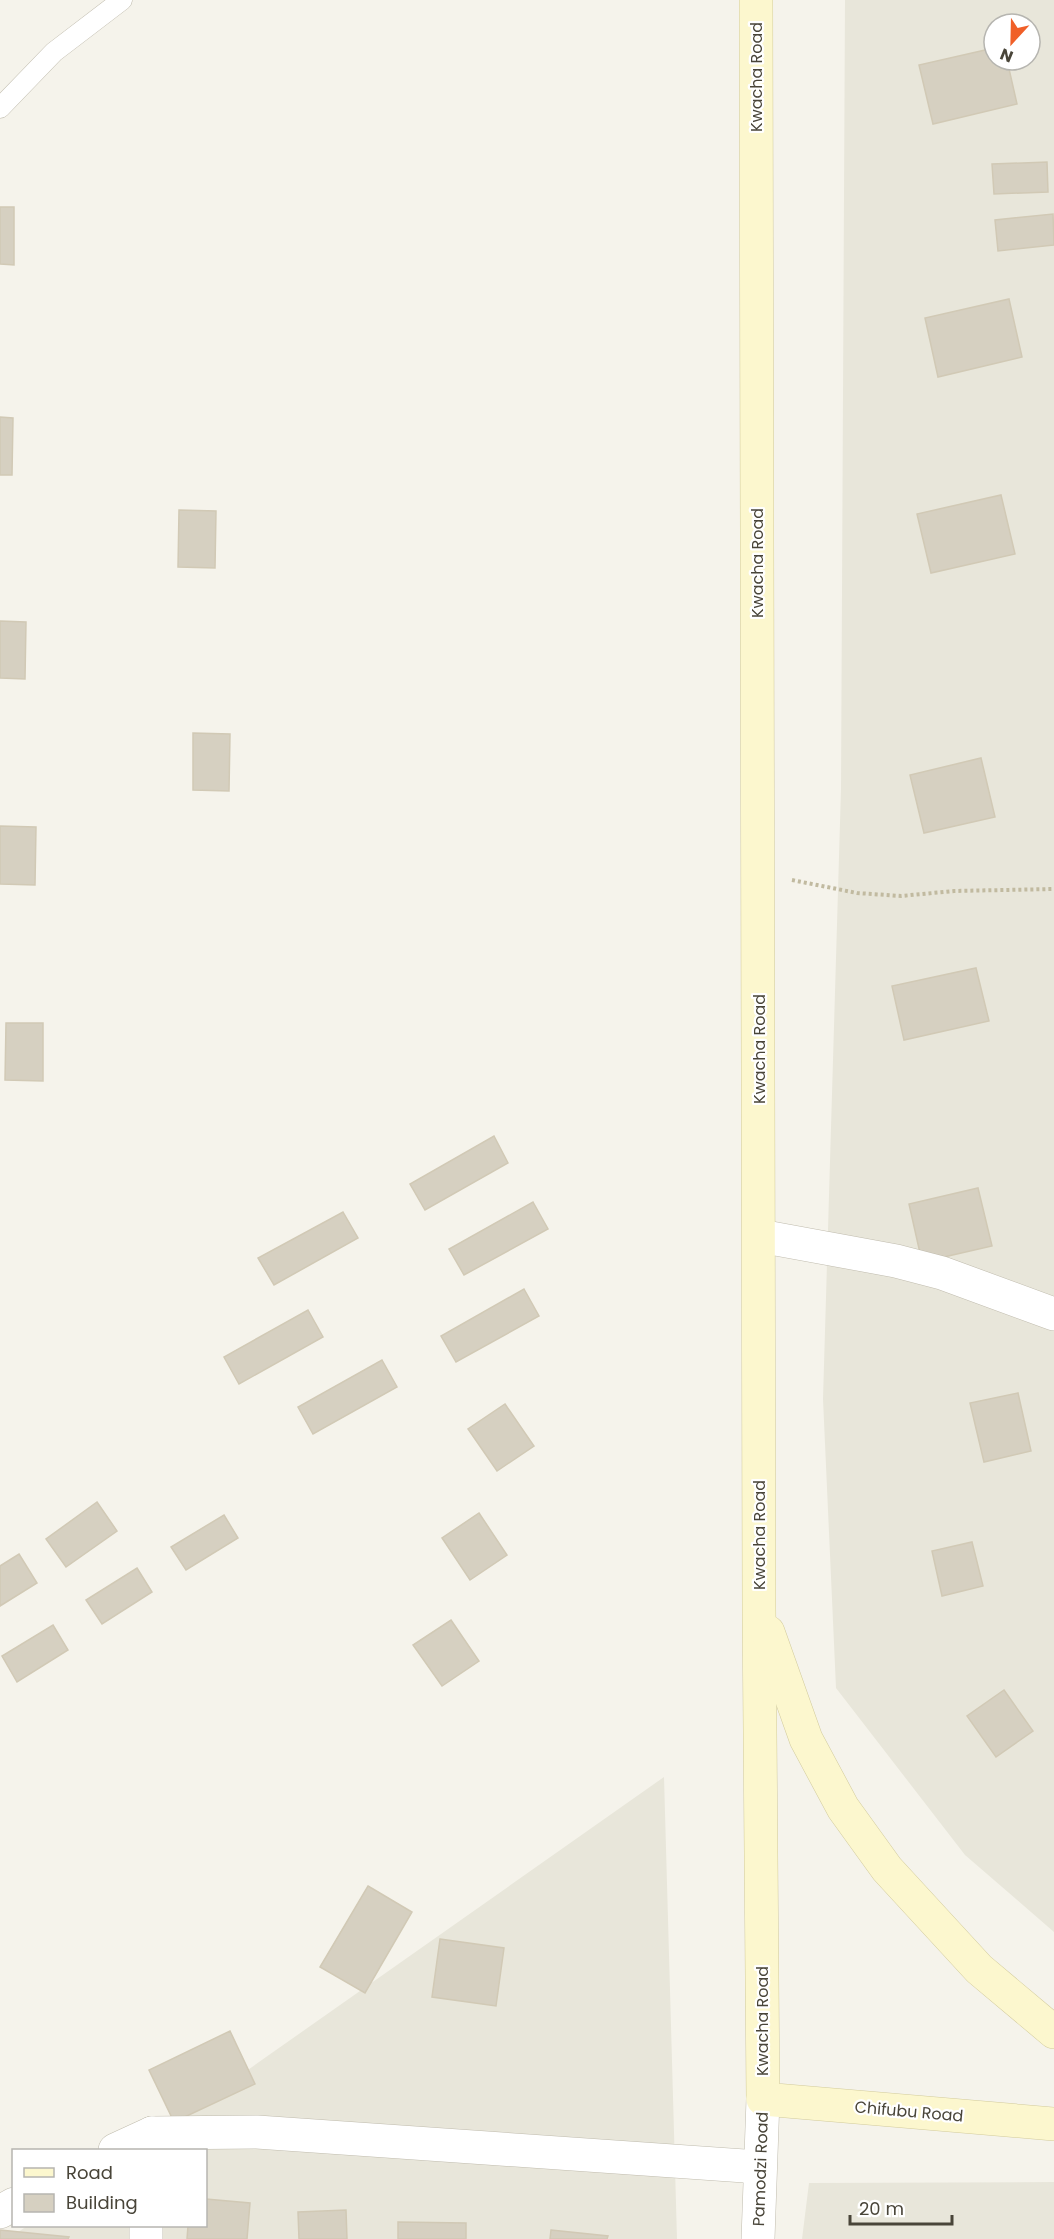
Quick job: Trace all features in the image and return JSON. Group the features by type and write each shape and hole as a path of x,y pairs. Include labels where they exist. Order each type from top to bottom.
{"main road":[{"name":"Kwacha Road","path":"756,0 759,1608 763,2098"},
{"path":"759,1608 806,1739 843,1808 887,1869 971,1960 1054,2032"},
{"name":"Chifubu Road","path":"763,2098 1054,2124"}],"street":[{"path":"760,1236 896,1261 942,1273 1054,1314"},
{"name":"Pamodzi Road","path":"758,2239 763,2098"},
{"path":"123,2149 151,2142 257,2132 759,2167"}],"lane":[{"path":"0,108 54,52 122,0"}],"path":[{"path":"758,875 857,893 901,896 954,891 1054,889"}],"shaded area":[{"path":"845,0 1054,0 1054,1932 965,1855 836,1688 823,1399 841,789"},
{"path":"664,1777 677,2239 8,2239 26,2227 207,2227 207,2149 135,2149"},
{"path":"1054,2182 1054,2239 802,2239 809,2183"}],"building":[{"path":"982,51 982,72 1010,72 1017,104 933,124 919,65"},
{"path":"1047,162 1048,192 994,194 992,164"},
{"path":"0,207 14,207 14,265 0,264"},
{"path":"1053,214 1054,245 998,251 995,220"},
{"path":"1009,299 1022,357 938,377 925,318"},
{"path":"0,417 13,418 12,475 0,475"},
{"path":"1001,495 1015,554 931,573 917,514"},
{"path":"179,510 216,511 215,568 178,567"},
{"path":"0,621 26,622 25,679 0,678"},
{"path":"193,733 230,734 229,791 193,790"},
{"path":"981,758 995,817 924,833 910,775"},
{"path":"0,826 36,827 35,885 0,884"},
{"path":"976,968 989,1021 904,1040 892,986"},
{"path":"6,1023 43,1023 43,1081 5,1080"},
{"path":"494,1136 508,1163 425,1210 410,1184"},
{"path":"978,1188 992,1246 922,1262 909,1204"},
{"path":"533,1202 548,1229 464,1275 449,1249"},
{"path":"343,1212 358,1238 274,1285 258,1258"},
{"path":"524,1289 539,1316 456,1362 441,1336"},
{"path":"308,1310 323,1337 239,1384 224,1357"},
{"path":"382,1360 397,1387 313,1434 298,1407"},
{"path":"1018,1393 1031,1451 984,1462 970,1403"},
{"path":"505,1404 534,1446 497,1471 468,1429"},
{"path":"97,1502 117,1531 66,1567 46,1539"},
{"path":"479,1513 507,1555 470,1580 442,1538"},
{"path":"224,1515 238,1538 186,1570 171,1547"},
{"path":"972,1542 983,1586 942,1596 932,1551"},
{"path":"19,1554 37,1583 0,1606 0,1566"},
{"path":"137,1568 152,1592 102,1624 86,1600"},
{"path":"451,1620 479,1661 442,1686 413,1645"},
{"path":"53,1625 68,1650 17,1682 2,1656"},
{"path":"1004,1690 1033,1731 996,1757 967,1716"},
{"path":"368,1886 412,1912 365,1993 320,1967"},
{"path":"440,1939 504,1948 496,2006 432,1997"},
{"path":"230,2031 255,2084 174,2122 149,2070"},
{"path":"207,2199 250,2203 247,2239 187,2239 188,2227 207,2227"},
{"path":"346,2210 347,2239 299,2239 298,2212"},
{"path":"398,2222 466,2223 466,2239 398,2239"},
{"path":"0,2230 69,2237 68,2239 0,2239"},
{"path":"551,2230 608,2236 607,2239 550,2239"}]}
